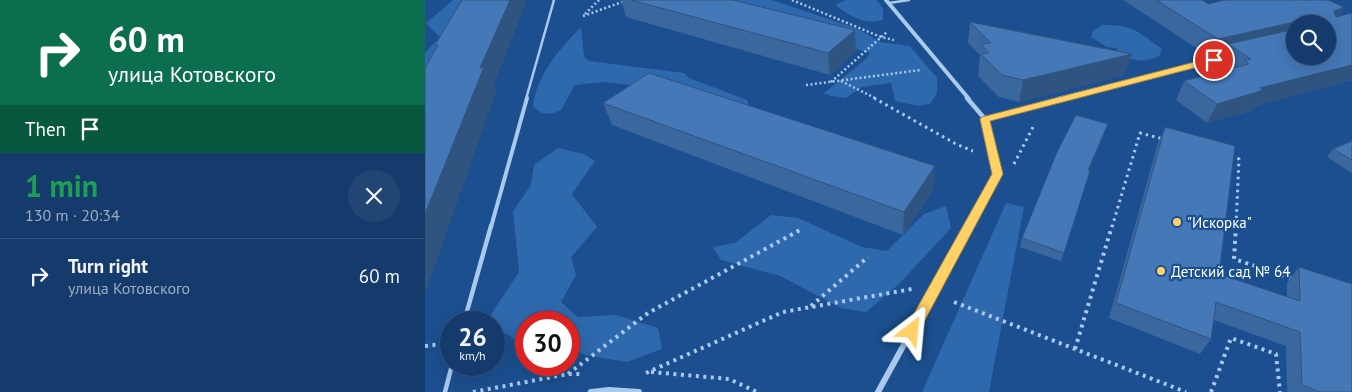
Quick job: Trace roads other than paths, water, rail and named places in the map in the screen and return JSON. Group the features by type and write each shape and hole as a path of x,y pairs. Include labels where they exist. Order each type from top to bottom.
{"street":[{"path":"878,392 997,174 985,119 887,2"},
{"path":"985,119 1137,78 1235,55"},
{"path":"591,392 609,390 639,392"}],"lane":[{"path":"467,311 554,0"},
{"path":"887,2 909,0"},
{"path":"445,392 449,376"}],"place":[{"name":"\"Искорка\"","path":"1177,222"},
{"name":"Детский сад № 64","path":"1161,271"}]}
